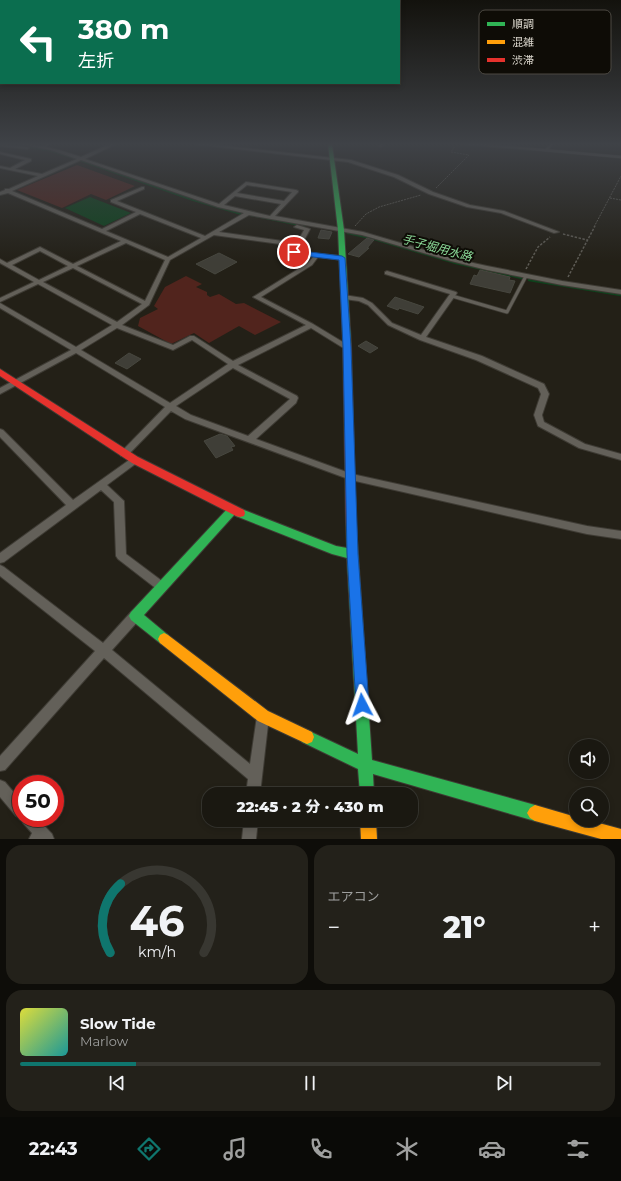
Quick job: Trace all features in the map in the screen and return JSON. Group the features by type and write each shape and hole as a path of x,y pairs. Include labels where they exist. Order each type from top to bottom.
{"main road":[{"path":"336,183 341,230 347,347 352,554 367,787"},
{"path":"0,372 135,460 233,510 336,551 352,554"},
{"path":"233,510 136,616 263,716 366,765 621,837"},
{"path":"368,827 369,839"}],"street":[{"path":"0,194 27,183"},
{"path":"138,183 184,200 305,228 306,229 294,252 316,256 342,258"},
{"path":"153,183 245,215 272,217 341,230 454,260 524,276 621,292"},
{"path":"220,206 246,183"},
{"path":"247,183 296,191 272,217"},
{"path":"411,183 431,193 469,206 502,212 556,232"},
{"path":"0,188 168,259"},
{"path":"142,188 113,202 206,238"},
{"path":"233,194 285,203"},
{"path":"102,231 140,212"},
{"path":"0,391 76,350 117,325 147,304 168,259 245,215"},
{"path":"213,233 298,245"},
{"path":"0,300 126,241"},
{"path":"3,263 40,249 147,304"},
{"path":"316,256 314,262 256,296 311,325 347,347"},
{"path":"3,263 37,283 117,325 173,348 192,338 233,364 294,398 293,401 250,439"},
{"path":"387,273 454,293 422,338"},
{"path":"344,297 361,299 370,304 390,324 422,338 479,358 541,386 545,394 538,415 541,424 582,446 621,457"},
{"path":"0,305 188,417 351,477 587,530 621,535"},
{"path":"124,454 171,406 233,364 311,325"},
{"path":"0,432 73,506"},
{"path":"0,559 135,460"},
{"path":"102,485 119,501 121,556 162,587"},
{"path":"0,570 104,651 254,775"},
{"path":"0,765 136,616"},
{"path":"253,787 263,716"},
{"path":"0,788 12,801"},
{"path":"34,827 41,837"},
{"path":"250,839 251,827"}],"lane":[{"path":"452,296 507,312 524,276"}],"path":[{"path":"566,284 567,279 617,183"},
{"path":"610,198 621,200"},
{"path":"524,276 538,247 556,232 588,240"}],"shaded area":[{"path":"33,183 127,183 135,186 106,200 91,194 62,208 17,190"},
{"path":"90,197 131,213 104,226 65,208"},
{"path":"186,276 202,284 196,287 207,292 207,295 210,297 219,294 236,304 244,303 281,322 255,335 239,326 209,343 194,333 171,344 138,326 140,318 158,309 154,306 165,287"}],"building":[{"path":"321,230 332,232 329,239 318,238"},
{"path":"367,238 374,240 367,248 369,248 359,257 348,254"},
{"path":"219,253 237,262 215,274 196,264"},
{"path":"480,270 510,277 509,280 515,281 510,293 470,284 474,275 477,276"},
{"path":"395,297 424,307 418,314 387,306"},
{"path":"366,341 378,348 370,353 358,346"},
{"path":"129,353 141,359 127,369 115,363"},
{"path":"220,434 227,436 235,446 231,447 233,450 216,458 204,441"}],"waterway":[{"name":"手子堀用水路","path":"145,183 193,200 241,214"},
{"name":"手子堀用水路","path":"250,215 304,226 302,226"},
{"name":"手子堀用水路","path":"348,233 371,238 456,263 522,278"},
{"name":"手子堀用水路","path":"529,280 621,295"}],"traffic: fast":[{"path":"335,183 341,230 347,344"},
{"path":"164,639 135,616 233,510"},
{"path":"240,513 336,551 352,554"},
{"path":"351,524 367,787"},
{"path":"307,737 366,765 535,813"}],"traffic: slow":[{"path":"164,639 263,716 307,737"},
{"path":"535,813 621,837"},
{"path":"368,827 369,839"}],"traffic: jam":[{"path":"347,344 351,524"},
{"path":"0,372 135,460 240,513"}],"route":[{"path":"294,252 342,258 347,347 352,554 362,705"}]}
